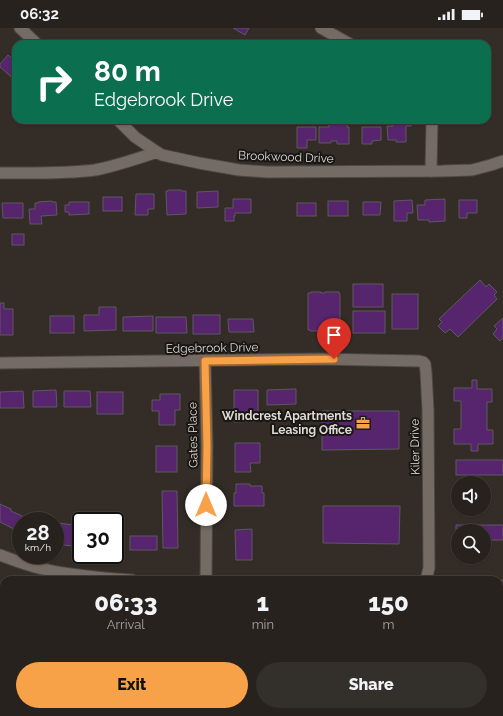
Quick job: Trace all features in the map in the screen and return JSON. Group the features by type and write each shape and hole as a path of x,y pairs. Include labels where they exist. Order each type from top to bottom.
{"street":[{"path":"20,28 33,40"},
{"path":"321,28 343,40"},
{"name":"Brookwood Drive","path":"122,124 135,137 162,155 239,170 266,172 472,170 503,161"},
{"path":"431,171 432,124"},
{"path":"0,173 95,170 122,164 157,152"},
{"name":"Edgebrook Drive","path":"0,363 319,359 394,360 419,361 424,363"},
{"name":"Gates Place","path":"205,361 207,446 206,576"},
{"name":"Kiler Drive","path":"424,363 426,372 428,410 429,568 427,576"},
{"path":"0,554 24,564 48,570 87,576"}],"building":[{"path":"233,28 249,28 245,35"},
{"path":"8,55 12,58 12,77 0,67 0,64"},
{"path":"329,124 347,124 347,127 349,127 349,144 337,144 337,141 331,141 331,143 319,143 319,127 329,127"},
{"path":"393,124 411,124 411,126 406,126 406,142 388,140 387,126 393,126"},
{"path":"297,127 316,127 316,140 307,140 307,148 297,148"},
{"path":"362,127 381,127 381,140 372,141 372,144 362,144"},
{"path":"166,191 186,191 186,214 167,215"},
{"path":"218,191 218,207 197,208 197,192"},
{"path":"136,194 154,194 154,209 148,209 148,215 135,215"},
{"path":"103,197 122,197 122,211 103,211"},
{"path":"233,199 251,199 251,213 235,213 234,221 225,221 225,208 233,208"},
{"path":"445,199 445,221 429,222 429,220 418,220 417,205 425,205 425,200"},
{"path":"412,200 413,213 407,213 407,221 394,221 394,201"},
{"path":"459,200 477,200 477,213 467,213 467,218 459,218"},
{"path":"328,201 348,201 348,216 328,216"},
{"path":"56,202 57,215 41,216 42,224 30,224 29,209 35,209 35,203"},
{"path":"69,202 89,202 89,214 69,215 69,212 65,212 65,205 69,205"},
{"path":"363,202 381,202 380,215 363,215"},
{"path":"2,203 23,203 23,218 3,218"},
{"path":"297,203 316,203 316,216 297,216"},
{"path":"12,234 24,234 24,245 12,245"},
{"path":"480,280 486,287 489,284 497,292 494,295 497,299 458,337 450,329 445,333 438,326 442,322 439,319"},
{"path":"353,284 383,284 383,307 353,307"},
{"path":"339,292 340,330 338,330 338,332 308,330 308,293"},
{"path":"392,294 418,294 418,329 392,329"},
{"path":"0,303 4,303 4,309 13,309 13,335 0,335"},
{"path":"99,307 116,307 116,330 84,331 84,315 99,315"},
{"path":"353,311 385,311 385,333 353,333"},
{"path":"193,315 220,315 220,334 193,334"},
{"path":"50,316 74,316 74,333 50,333"},
{"path":"153,316 153,331 123,331 123,317"},
{"path":"156,317 186,317 187,333 156,333"},
{"path":"503,318 503,337 500,341 493,334 497,329 494,326"},
{"path":"228,319 253,319 254,332 229,332"},
{"path":"472,380 477,380 477,389 492,389 492,402 487,402 487,430 493,430 493,444 478,444 478,451 471,451 471,444 454,444 454,429 461,429 461,401 454,401 454,388 472,388"},
{"path":"296,389 296,404 267,405 267,390"},
{"path":"56,390 57,407 33,407 33,391"},
{"path":"234,390 258,390 258,421 234,422"},
{"path":"23,391 24,408 0,408 0,392"},
{"path":"64,391 90,391 91,407 64,407"},
{"path":"97,392 123,392 123,414 97,414"},
{"path":"160,394 180,394 180,410 175,410 175,425 159,425 159,411 152,411 152,400 160,400"},
{"path":"322,411 399,411 399,449 322,450"},
{"path":"235,443 260,443 260,463 250,463 251,472 235,472"},
{"path":"156,446 177,446 177,472 156,472"},
{"path":"456,460 503,460 503,475 456,475"},
{"path":"236,484 262,486 262,493 264,493 264,506 234,506"},
{"path":"162,491 177,491 178,548 163,548"},
{"path":"0,504 11,509 13,512 12,528 0,522"},
{"path":"323,506 400,506 399,544 323,543"},
{"path":"64,524 72,525 72,546 64,545"},
{"path":"491,525 503,525 503,540 491,540"},
{"path":"252,529 252,560 236,560 235,530"},
{"path":"130,536 157,536 157,550 130,550"}],"place":[{"name":"Windcrest Apartments Leasing Office","path":"363,423"}],"route":[{"path":"206,505 207,446 205,361 334,359"}]}
